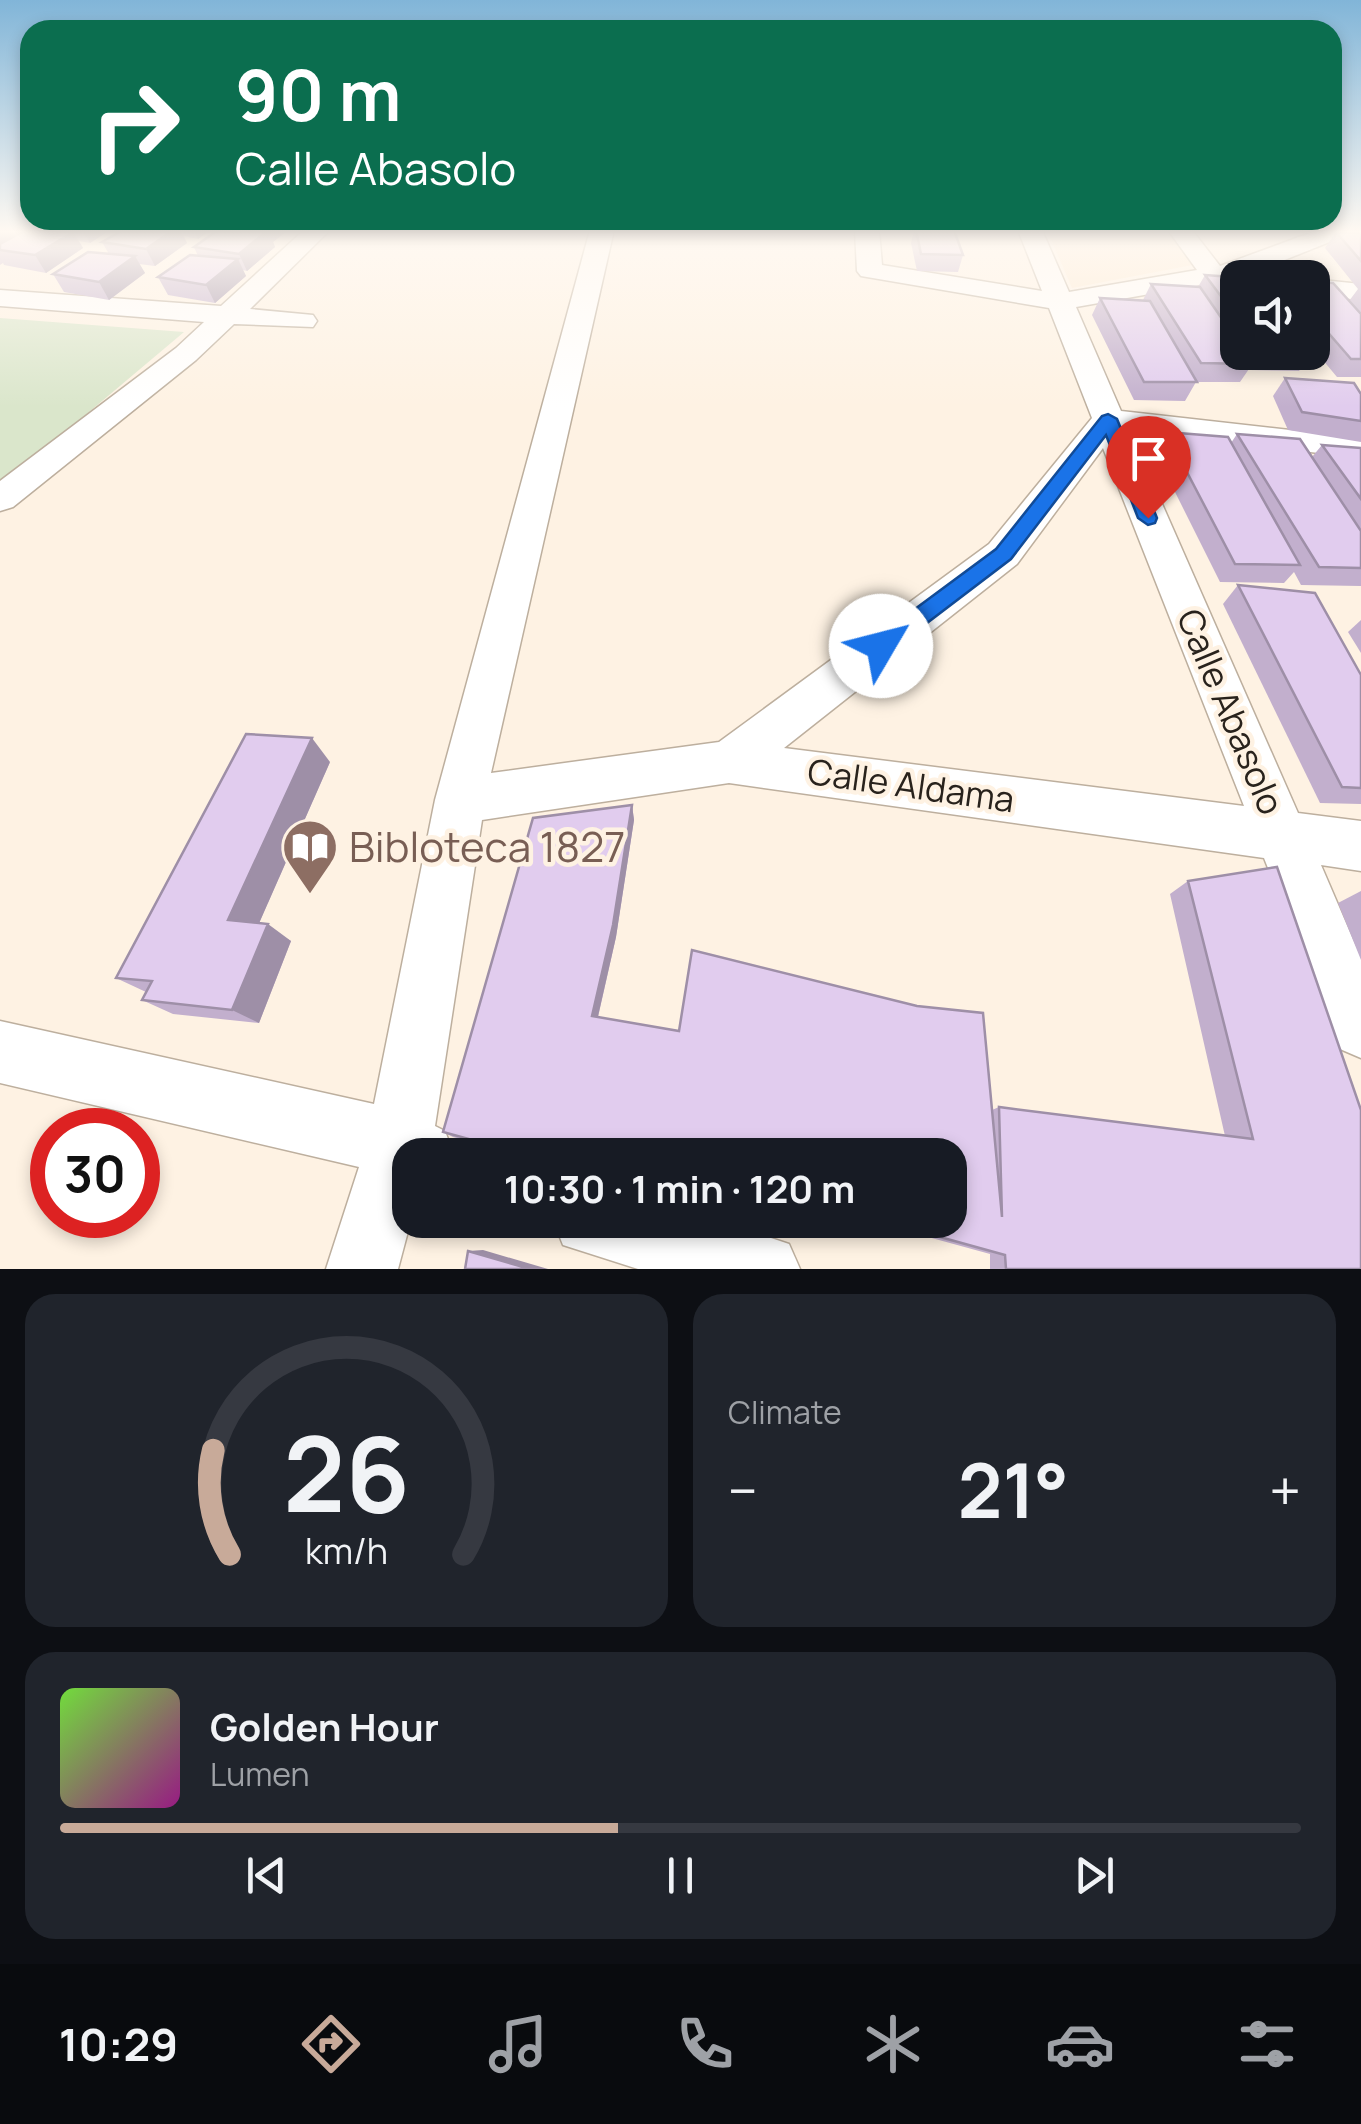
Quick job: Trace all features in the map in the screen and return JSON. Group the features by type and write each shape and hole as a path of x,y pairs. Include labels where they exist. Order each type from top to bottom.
{"street":[{"path":"40,301 57,289"},
{"path":"0,499 229,316 257,289"},
{"path":"412,1138 460,800 587,289"},
{"path":"980,289 1061,302 1145,289"},
{"name":"Calle Abasolo","path":"1055,289 1361,1028"},
{"path":"1334,289 1361,292"},
{"path":"0,298 303,321"},
{"path":"729,762 1004,554 1108,419 1361,448"},
{"name":"Calle Aldama","path":"460,800 729,762 1361,846"},
{"path":"0,1052 392,1145"},
{"path":"362,1269 392,1194"},
{"path":"653,1238 764,1269"}],"green space":[{"path":"0,318 184,332 0,487"}],"building":[{"path":"1154,289 1202,289 1220,316 1220,363 1201,363"},
{"path":"1330,289 1339,289 1361,314 1361,359 1351,359 1330,335"},
{"path":"1100,298 1150,301 1197,382 1144,382"},
{"path":"1285,378 1354,383 1361,394 1361,421 1302,412"},
{"path":"1166,432 1228,437 1300,565 1235,564"},
{"path":"1237,434 1300,439 1361,531 1361,568 1319,567"},
{"path":"1322,445 1361,448 1361,499"},
{"path":"1238,585 1315,593 1361,675 1361,788 1342,787"},
{"path":"246,734 312,738 228,920 268,924 232,1010 142,1000 152,981 116,978"},
{"path":"632,805 613,925 592,1016 679,1031 692,950 917,1006 983,1013 1002,1217 999,1107 1253,1139 1188,881 1277,867 1361,1110 1361,1269 1006,1269 1005,1255 944,1238 967,1238 967,1138 465,1138 443,1132 533,818"},
{"path":"468,1251 530,1269 465,1269"}],"place":[{"name":"Bibloteca 1827","path":"310,896"}],"route":[{"path":"881,646 1004,554 1108,419 1148,518"}]}
